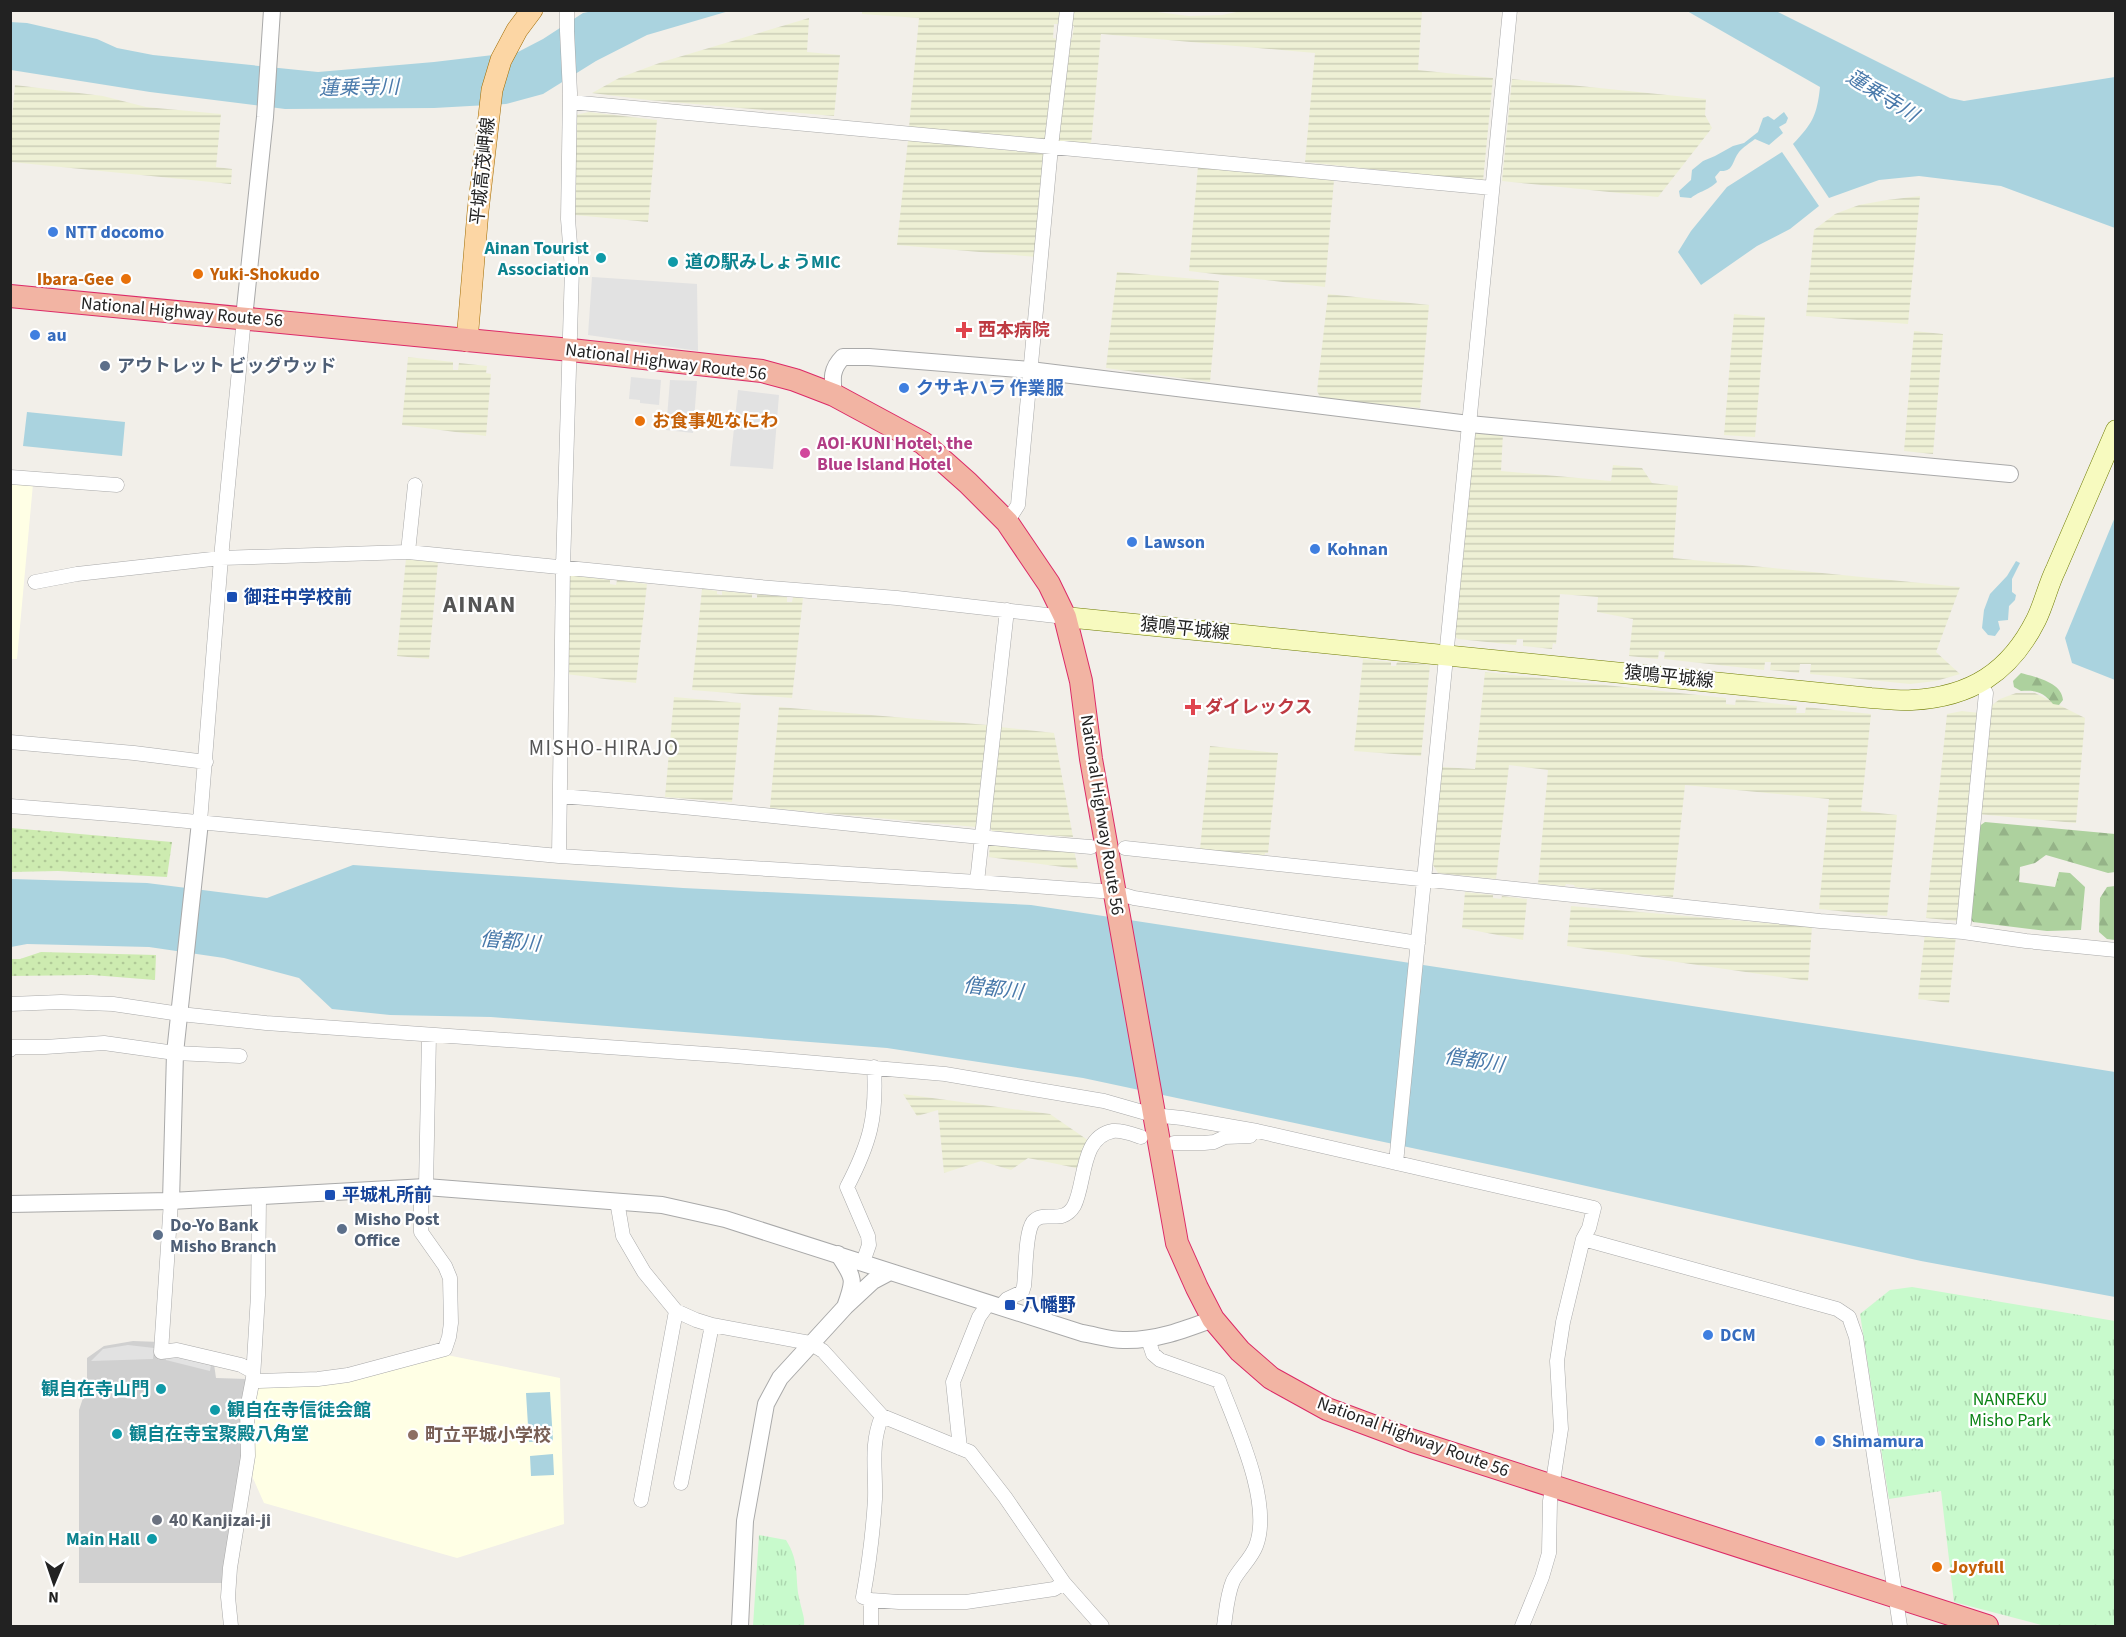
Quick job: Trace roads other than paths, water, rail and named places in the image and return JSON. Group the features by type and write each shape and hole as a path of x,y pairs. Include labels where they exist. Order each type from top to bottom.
{"highway":[{"name":"National Highway Route 56","path":"10,296 571,350 762,371 795,380 834,395 923,443 1007,522 1049,584 1065,617 1081,681 1091,759 1177,1244 1213,1319 1240,1351 1271,1378 1327,1409 1413,1441 1988,1626"}],"main road":[{"name":"平城高茂岬線","path":"466,340 492,90 501,60 517,30 532,10"},
{"name":"猿鳴平城線","path":"1065,617 1912,700 1954,694 1994,675 2019,647 2036,619 2052,576 2115,430"}],"street":[{"path":"272,10 265,114 221,558 206,762 175,1053 171,1201 161,1353 177,1350 241,1365 259,1381 318,1379 348,1375 445,1349 451,1323 450,1278 445,1266 421,1232 421,1196 426,1187 429,1035"},
{"path":"560,856 563,567 572,268 568,219 570,98 567,10"},
{"path":"1007,522 1018,505 1067,10"},
{"path":"1397,1158 1510,10"},
{"path":"570,98 1052,147 1492,188"},
{"path":"834,395 832,378 835,365 843,357 869,357 1030,370 1469,424 2010,474"},
{"path":"10,477 117,485"},
{"path":"408,552 415,485"},
{"path":"35,582 77,574 221,558 408,552 1065,617"},
{"path":"977,882 1007,610"},
{"path":"1963,932 1986,693 1980,683"},
{"path":"10,742 206,762"},
{"path":"560,796 1091,847"},
{"path":"10,806 200,826 560,856 977,882 1116,902 1145,900 1418,948"},
{"path":"1125,848 1808,920 1963,932 2115,950"},
{"path":"10,1004 61,1002 113,1004 429,1035 735,1056 945,1074 1104,1101 1153,1113 1397,1158 1594,1208 1589,1228 1583,1239 1563,1322 1557,1361 1561,1429 1552,1486 1549,1553 1522,1626"},
{"path":"10,1050 11,1047 104,1043 175,1053 240,1056"},
{"path":"863,1263 869,1245 868,1236 847,1187 863,1155 873,1123 876,1095 874,1067"},
{"path":"960,1448 953,1382 979,1317 995,1305 1022,1292 1029,1229 1040,1217 1061,1217 1068,1213 1074,1204 1090,1150 1098,1140 1112,1131 1121,1131 1141,1137"},
{"path":"1174,1143 1214,1142 1225,1137 1251,1136 1257,1131"},
{"path":"10,1204 171,1201 426,1187 662,1205 725,1219 1082,1333 1122,1340 1148,1339 1176,1333 1213,1319"},
{"path":"231,1626 228,1597 230,1568 248,1456 247,1409 258,1295 259,1196"},
{"path":"617,1201 623,1236 644,1272 676,1311 712,1324 810,1343 823,1352 882,1416 970,1452 985,1469 1064,1583 1102,1626"},
{"path":"1583,1239 1837,1310 1849,1317 1856,1337 1900,1626"},
{"path":"838,1254 848,1269 853,1285 844,1308"},
{"path":"740,1626 745,1521 766,1404 780,1378 810,1343 873,1281 890,1272"},
{"path":"641,1500 676,1311"},
{"path":"681,1483 712,1324"},
{"path":"1148,1339 1153,1354 1160,1360 1219,1381 1252,1467 1258,1494 1260,1522 1257,1545 1234,1580 1224,1626"},
{"path":"882,1416 875,1432 873,1526 863,1597 871,1600 899,1602 966,1602 1054,1589 1064,1583"},
{"path":"871,1600 871,1626"}],"water":[{"name":"蓮乗寺川","path":"593,11 729,11 647,35 596,61 543,94 506,104 434,108 285,109 150,92 11,70 10,22 27,23 97,39 117,48 153,55 318,72 518,52 583,13"},
{"name":"蓮乗寺川","path":"1687,11 1776,11 1950,98 1964,101 2115,77 2115,228 2001,186 1919,176 1879,180 1829,198 1793,144 1812,119 1820,87"},
{"path":"1784,112 1788,118 1786,123 1779,127 1783,133 1769,145 1755,139 1739,152 1728,170 1720,171 1715,177 1717,182 1691,198 1680,197 1679,191 1691,180 1692,170 1703,161 1744,143 1758,132 1763,118 1768,116 1774,120"},
{"path":"1782,152 1819,206 1790,229 1757,246 1701,285 1678,252 1691,231 1727,187"},
{"path":"27,412 125,422 122,456 23,446"},
{"path":"2115,517 2115,680 2072,663 2065,638"},
{"path":"2016,561 2020,563 2012,579 2012,592 2016,595 2015,600 2009,606 2008,620 1998,621 2000,629 1995,636 1988,635 1982,628 1984,610 1990,594 2007,576"},
{"name":"僧都川","path":"353,865 683,888 1031,905 2115,1072 2115,1297 1921,1261 1506,1168 1083,1078 887,1048 491,1017 390,1015 332,1009 299,978 224,958 149,947 27,944 11,947 11,879 147,883 267,898"},
{"path":"550,1392 553,1441 529,1442 526,1393"},
{"path":"553,1454 554,1475 531,1476 530,1456"}],"place":[{"name":"NTT docomo","path":"53,232"},
{"name":"Ainan Tourist Association","path":"601,258"},
{"name":"道の駅みしょうMIC","path":"673,262"},
{"name":"Yuki-Shokudo","path":"198,274"},
{"name":"Ibara-Gee","path":"126,279"},
{"name":"西本病院","path":"964,330"},
{"name":"au","path":"35,335"},
{"name":"アウトレット ビッグウッド","path":"105,366"},
{"name":"クサキハラ 作業服","path":"904,388"},
{"name":"お食事処なにわ","path":"640,421"},
{"name":"AOI-KUNI Hotel, the Blue Island Hotel","path":"805,453"},
{"name":"Lawson","path":"1132,542"},
{"name":"Kohnan","path":"1315,549"},
{"name":"御荘中学校前","path":"232,597"},
{"name":"ダイレックス","path":"1193,707"},
{"name":"平城札所前","path":"330,1195"},
{"name":"Misho Post Office","path":"342,1229"},
{"name":"Do-Yo Bank Misho Branch","path":"158,1235"},
{"name":"八幡野","path":"1010,1305"},
{"name":"DCM","path":"1708,1335"},
{"name":"観自在寺山門","path":"161,1389"},
{"name":"観自在寺信徒会館","path":"215,1410"},
{"name":"観自在寺宝聚殿八角堂","path":"117,1434"},
{"name":"町立平城小学校","path":"413,1435"},
{"name":"Shimamura","path":"1820,1441"},
{"name":"40 Kanjizai-ji","path":"157,1520"},
{"name":"Main Hall","path":"152,1539"},
{"name":"Joyfull","path":"1937,1567"}],"district":[{"name":"AINAN","path":"480,604"},
{"name":"MISHO-HIRAJO","path":"604,748"}],"park label":[{"name":"NANREKU Misho Park","path":"2010,1409"}]}
